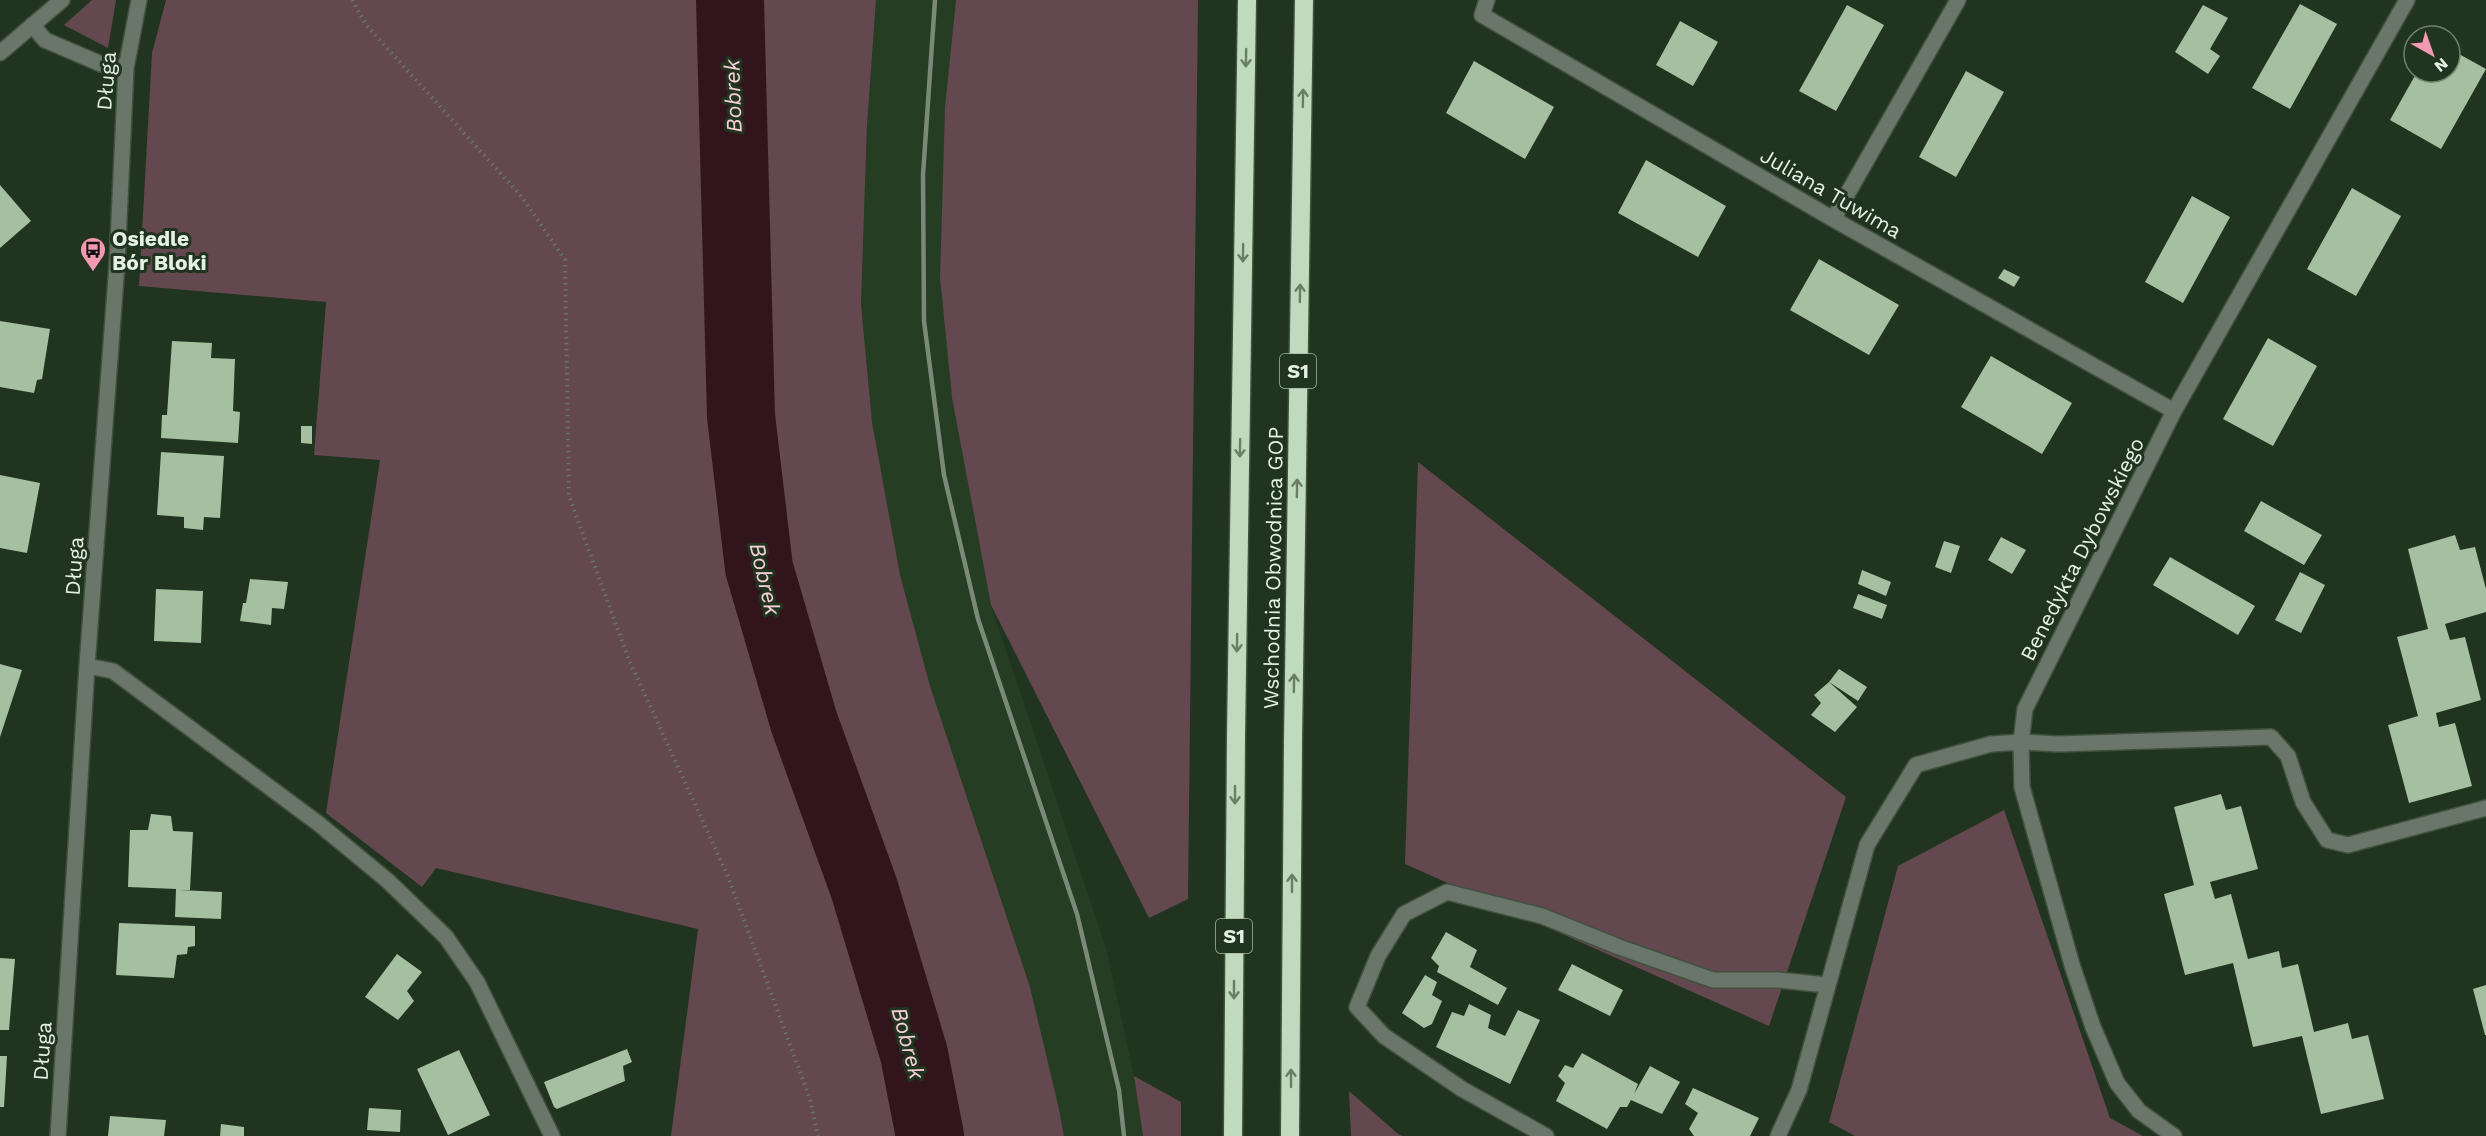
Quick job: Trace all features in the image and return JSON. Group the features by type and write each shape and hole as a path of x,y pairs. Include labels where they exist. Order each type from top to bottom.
{"highway":[{"name":"Wschodnia Obwodnica GOP","path":"1233,1136 1236,736 1247,0"},
{"name":"Wschodnia Obwodnica GOP","path":"1290,1136 1293,741 1304,0"}],"street":[{"path":"0,53 62,0"},
{"name":"Długa","path":"58,1136 87,666 117,264 126,68 139,0"},
{"name":"Juliana Tuwima","path":"1487,0 1482,15 1833,219 2174,411"},
{"path":"1833,219 1958,0"},
{"name":"Benedykta Dybowskiego","path":"2174,1136 2139,1112 2117,1083 2093,1027 2072,965 2022,787 2020,742 2025,709 2174,411 2407,0"},
{"path":"32,26 45,40 101,64 126,68"},
{"path":"87,666 113,671 319,824 388,881 446,937 477,982 552,1136"},
{"path":"1778,1136 1799,1090 1867,845 1916,765 1991,744 2020,742 2058,744 2271,736 2288,756 2303,802 2327,840 2348,845 2486,808"},
{"path":"1546,1136 1462,1089 1394,1043 1384,1036 1357,1007 1378,956 1404,914 1447,892 1542,916 1619,948 1713,980 1778,980 1827,985"}],"path":[{"path":"352,0 367,26 522,197 565,260 569,496 629,660 727,874 810,1099 819,1136"}],"shaded area":[{"path":"92,0 116,0 108,48 64,25"},
{"path":"166,0 876,0 867,126 861,304 872,422 900,575 930,686 1030,987 1064,1136 960,1136 954,1084 896,910 841,916 888,1060 901,1136 671,1136 698,929 436,868 422,887 326,813 380,460 314,455 326,302 139,286 152,53"},
{"path":"876,0 956,0 945,107 940,278 952,398 991,605 1107,951 1134,1076 1143,1136 1064,1136 1030,987 930,686 900,575 872,422 861,304 867,126"},
{"path":"956,0 1198,0 1188,899 1149,918 991,605 952,398 940,278 945,107"},
{"path":"1418,462 1846,797 1769,1026 1405,864"},
{"path":"2004,810 2110,1118 2143,1136 1855,1136 1829,1122 1898,866"},
{"path":"1134,1076 1181,1102 1181,1136 1143,1136"},
{"path":"1349,1091 1397,1133 1402,1136 1351,1136"}],"building":[{"path":"2300,4 2337,24 2290,109 2252,88"},
{"path":"1847,5 1884,25 1836,111 1799,91"},
{"path":"2203,5 2228,18 2210,49 2220,56 2208,74 2175,52"},
{"path":"1680,21 1718,42 1693,86 1656,65"},
{"path":"2462,56 2486,69 2441,149 2390,120 2410,84 2462,84"},
{"path":"1474,61 1554,107 1525,159 1446,113"},
{"path":"1966,71 2004,92 1956,177 1919,157"},
{"path":"1646,160 1726,206 1698,257 1618,213"},
{"path":"0,185 31,221 0,248"},
{"path":"2352,188 2401,216 2356,296 2307,269"},
{"path":"2192,196 2230,217 2183,303 2145,282"},
{"path":"1819,259 1899,305 1869,355 1790,310"},
{"path":"2004,269 2020,277 2014,287 1998,278"},
{"path":"0,321 50,329 42,379 37,380 34,393 0,387"},
{"path":"2268,338 2317,366 2273,446 2223,419"},
{"path":"172,341 212,343 211,358 235,359 233,411 240,412 238,443 161,438 162,415 167,415"},
{"path":"1991,356 2072,403 2042,454 1961,407"},
{"path":"301,426 312,426 312,444 301,443"},
{"path":"161,452 224,456 220,518 204,517 203,530 184,528 184,517 157,515"},
{"path":"0,475 40,483 27,553 0,548"},
{"path":"2261,501 2322,535 2304,565 2244,531"},
{"path":"2455,535 2460,550 2475,547 2486,589 2486,612 2445,624 2450,640 2465,637 2481,700 2436,713 2439,727 2455,723 2472,786 2409,803 2388,725 2418,716 2397,637 2428,629 2408,549"},
{"path":"2001,537 2026,550 2012,574 1988,560"},
{"path":"1944,541 1960,546 1951,573 1935,567"},
{"path":"2170,557 2255,606 2238,635 2153,585"},
{"path":"1862,570 1891,582 1886,596 1858,584"},
{"path":"2300,572 2325,585 2301,633 2275,620"},
{"path":"250,579 288,582 284,609 272,608 271,625 240,621"},
{"path":"156,589 203,591 201,643 154,641"},
{"path":"1858,594 1887,605 1882,619 1853,608"},
{"path":"0,664 22,670 0,737"},
{"path":"1839,669 1867,687 1858,701 1829,682"},
{"path":"1829,682 1857,707 1835,732 1811,715 1821,703 1814,695"},
{"path":"2221,794 2226,810 2241,806 2258,869 2210,882 2215,899 2231,894 2248,959 2279,951 2282,968 2298,964 2314,1032 2348,1023 2352,1039 2368,1035 2384,1099 2321,1114 2302,1036 2253,1047 2233,963 2185,975 2164,894 2194,885 2174,807"},
{"path":"151,814 171,816 173,831 193,832 190,890 180,890 222,892 221,919 175,917 176,889 128,887 130,830 148,830"},
{"path":"119,923 195,926 195,946 188,947 187,954 177,955 174,978 116,975"},
{"path":"1446,932 1477,950 1470,967 1507,988 1498,1005 1437,972 1439,966 1431,958"},
{"path":"397,954 422,972 407,991 414,1001 398,1020 365,997"},
{"path":"0,958 15,959 9,1030 0,1030"},
{"path":"1572,964 1623,990 1610,1016 1558,990"},
{"path":"1425,975 1437,982 1432,995 1442,1001 1432,1024 1424,1028 1402,1013"},
{"path":"2486,985 2486,1035 2485,1035 2473,989"},
{"path":"1469,1004 1491,1015 1488,1028 1505,1036 1518,1010 1540,1020 1510,1084 1436,1047 1452,1012 1464,1016"},
{"path":"627,1049 632,1062 623,1066 625,1081 557,1109 554,1107 544,1082"},
{"path":"459,1050 490,1115 448,1135 417,1069"},
{"path":"1582,1053 1638,1084 1634,1094 1650,1066 1680,1082 1662,1114 1631,1100 1627,1107 1620,1107 1607,1129 1556,1101 1565,1083 1558,1076 1565,1065 1573,1068"},
{"path":"0,1056 7,1056 4,1107 0,1107"},
{"path":"1693,1088 1759,1118 1750,1136 1694,1136 1689,1129 1698,1113 1685,1104"},
{"path":"369,1108 401,1110 400,1132 367,1130"},
{"path":"110,1116 166,1120 164,1136 108,1136"},
{"path":"221,1124 244,1127 244,1136 220,1136"}],"waterway":[{"name":"Bobrek","path":"730,0 741,416 759,568 804,722 864,888 914,1054 930,1136"}],"railway":[{"path":"935,0 923,175 924,321 944,475 978,619 1077,914 1119,1090 1124,1136"}],"place":[{"name":"Osiedle Bór Bloki","path":"93,273"}]}
